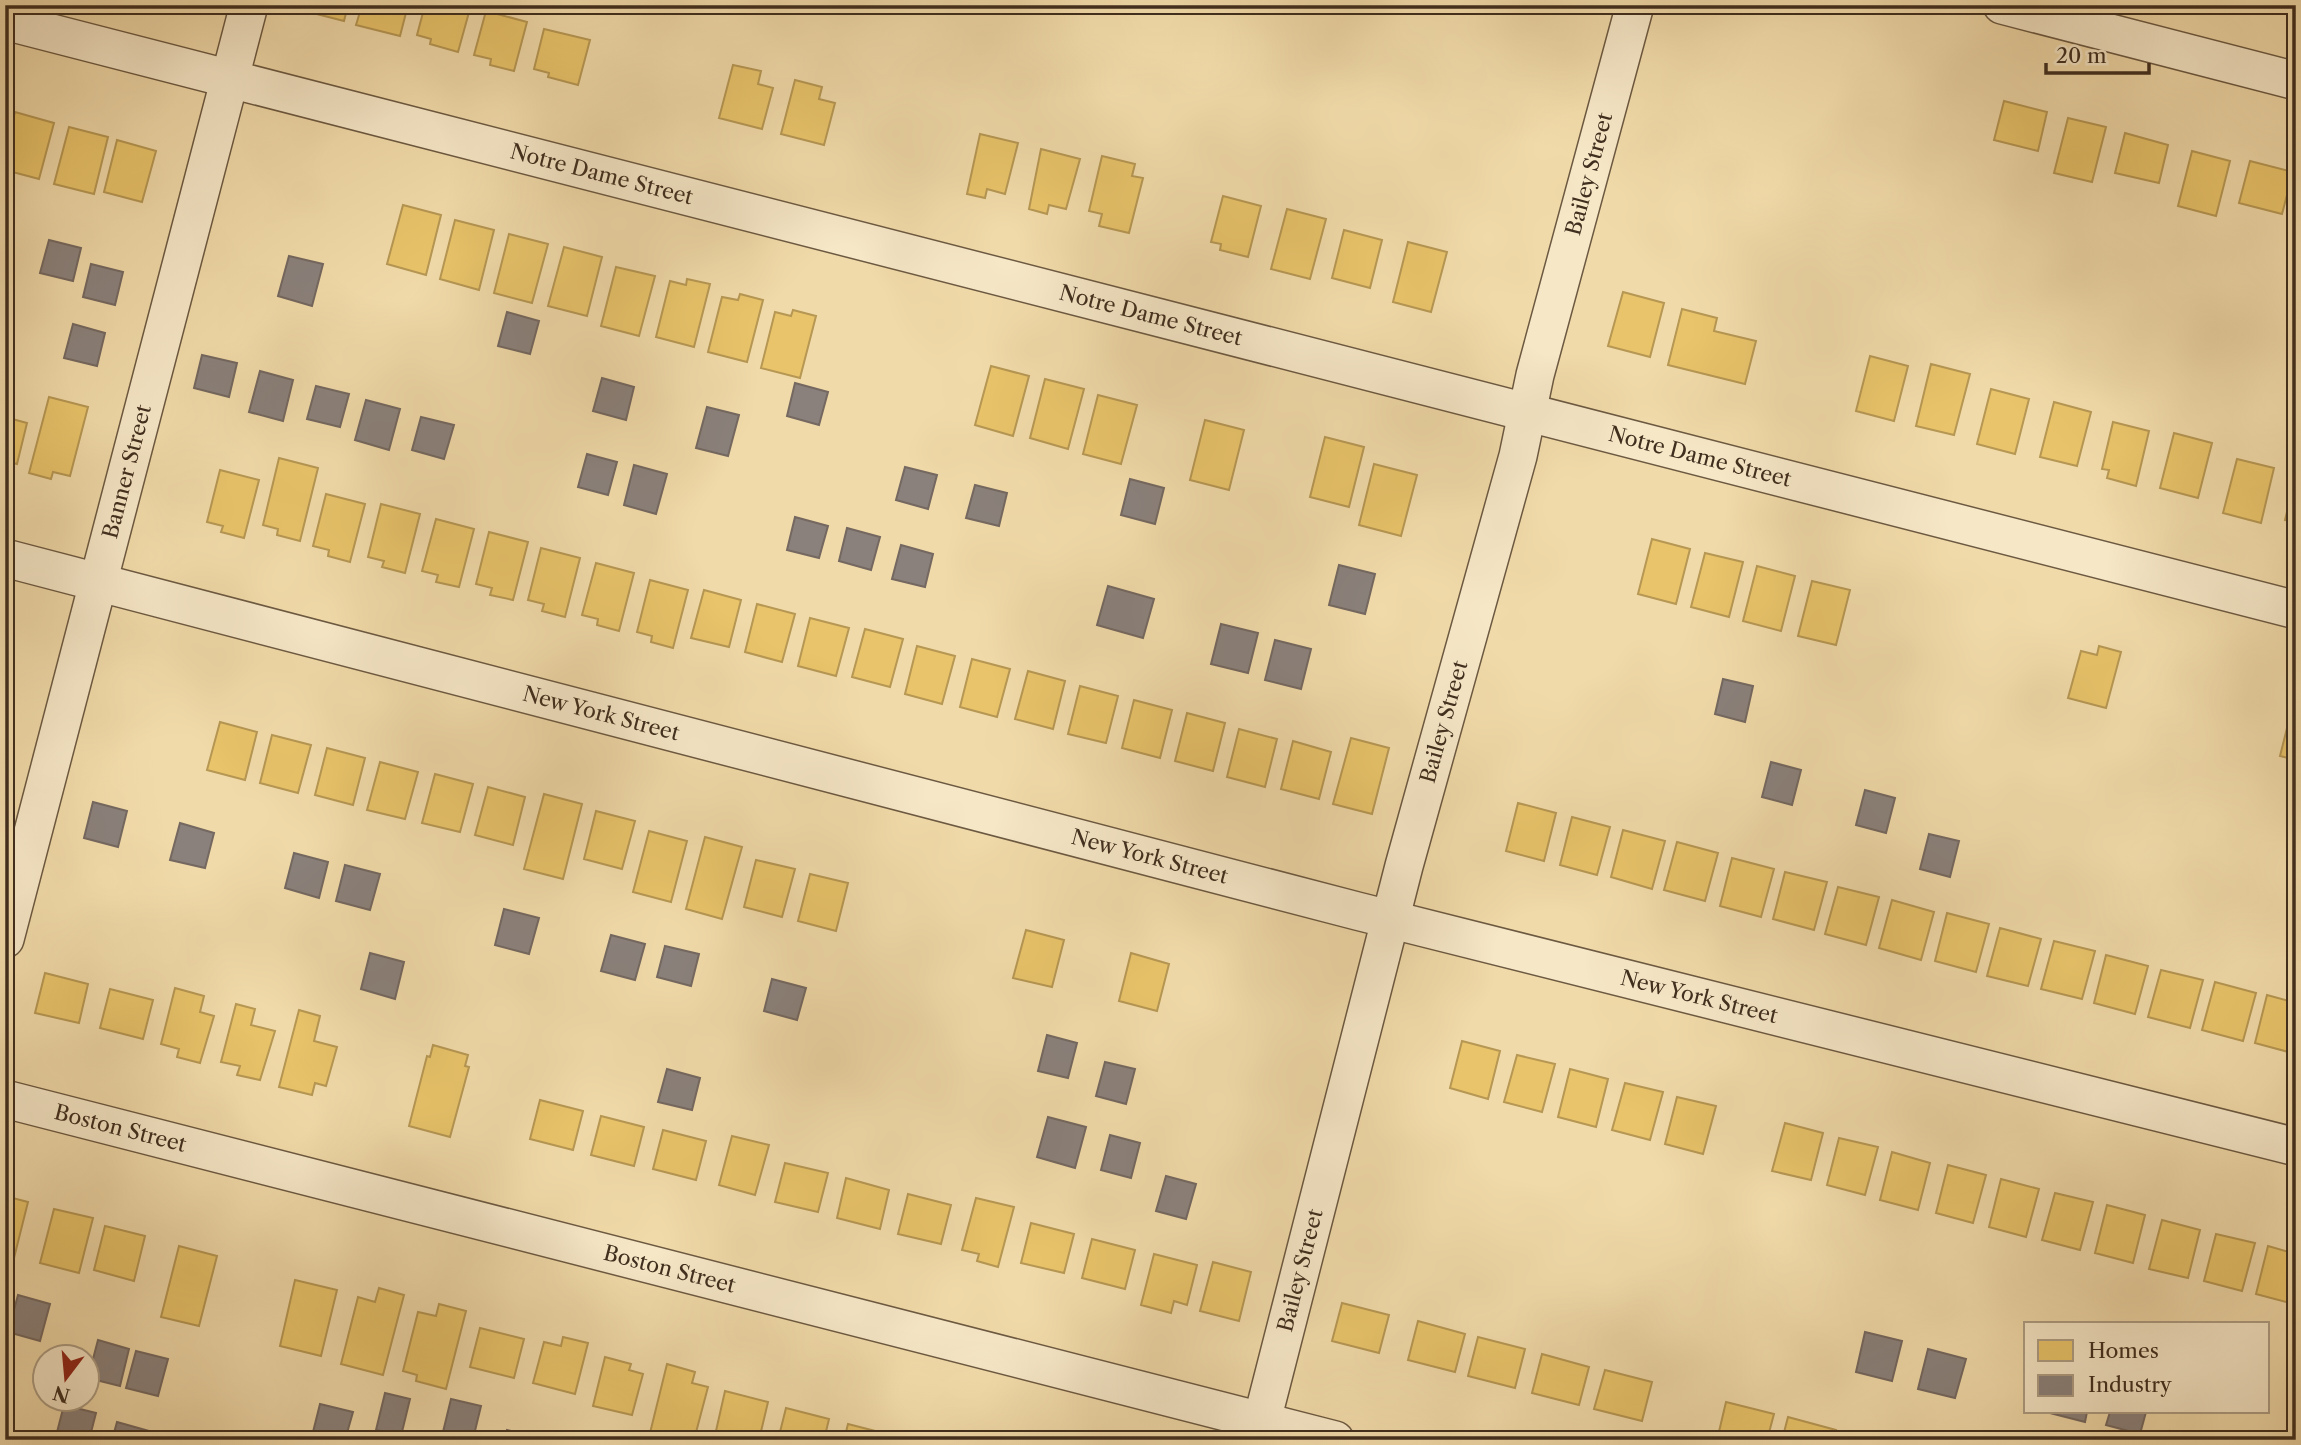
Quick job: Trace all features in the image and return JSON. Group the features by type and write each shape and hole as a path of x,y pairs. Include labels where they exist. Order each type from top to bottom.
{"street":[{"name":"Banner Street","path":"5,939 249,5"},
{"name":"Bailey Street","path":"1259,1431 1391,918 1529,414 1535,375 1635,5"},
{"path":"2002,5 2296,81"},
{"name":"Notre Dame Street","path":"5,21 2296,610"},
{"name":"New York Street","path":"5,558 1391,918 2296,1147"},
{"name":"Boston Street","path":"5,1099 1259,1431 1335,1440"}],"building: Homes":[{"path":"302,5 348,5 344,21 301,10"},
{"path":"362,5 408,5 400,36 356,25"},
{"path":"425,5 471,5 458,52 430,44 431,39 417,35"},
{"path":"486,11 527,22 514,71 490,65 491,59 474,55"},
{"path":"544,29 590,40 578,85 548,77 549,73 534,69"},
{"path":"733,65 761,71 758,84 773,88 762,129 719,118"},
{"path":"795,80 822,87 819,99 835,103 824,145 781,134"},
{"path":"2004,101 2047,112 2038,151 1994,140"},
{"path":"15,112 54,123 39,179 5,170 5,150"},
{"path":"2068,118 2106,127 2092,182 2054,173"},
{"path":"69,127 108,137 94,194 54,184"},
{"path":"2125,133 2168,145 2159,183 2115,173"},
{"path":"980,134 1018,143 1005,194 987,189 985,198 967,194"},
{"path":"117,140 156,151 142,202 104,192"},
{"path":"1041,149 1080,159 1066,209 1049,205 1047,214 1029,209"},
{"path":"2192,151 2230,161 2216,216 2178,206"},
{"path":"1102,156 1135,164 1132,176 1143,178 1129,233 1099,226 1102,214 1089,211"},
{"path":"2250,161 2293,172 2282,214 2239,203"},
{"path":"1223,196 1261,206 1248,257 1220,250 1221,244 1211,242"},
{"path":"403,205 441,215 426,275 387,264"},
{"path":"1287,209 1326,219 1310,279 1271,269"},
{"path":"455,220 494,230 479,290 440,279"},
{"path":"1344,230 1382,240 1370,288 1332,278"},
{"path":"509,234 548,244 532,303 494,293"},
{"path":"1408,242 1447,252 1431,312 1393,302"},
{"path":"564,247 602,257 587,316 548,306"},
{"path":"616,267 655,276 639,336 601,326"},
{"path":"687,279 710,284 694,347 656,337 670,281 686,285"},
{"path":"1623,292 1664,303 1650,357 1608,346"},
{"path":"740,294 763,300 747,362 708,352 722,297 738,300"},
{"path":"1682,309 1717,318 1714,331 1756,341 1745,384 1668,365"},
{"path":"793,310 816,316 800,378 761,368 775,312 791,316"},
{"path":"1870,356 1908,366 1894,421 1856,411"},
{"path":"1931,364 1970,374 1954,435 1916,426"},
{"path":"991,366 1029,376 1013,436 975,425"},
{"path":"1045,379 1084,389 1068,449 1030,438"},
{"path":"1991,389 2029,399 2015,454 1977,444"},
{"path":"1098,395 1137,405 1121,464 1083,454"},
{"path":"49,397 88,407 70,476 53,472 51,479 29,473"},
{"path":"2054,402 2091,412 2077,466 2040,457"},
{"path":"5,417 27,423 17,464 5,461"},
{"path":"1205,420 1244,430 1229,490 1190,480"},
{"path":"2113,422 2149,431 2136,486 2107,478 2109,470 2102,469"},
{"path":"2174,433 2212,443 2198,498 2160,488"},
{"path":"1325,437 1364,447 1349,507 1310,497"},
{"path":"279,458 318,468 300,541 277,535 278,529 263,525"},
{"path":"2237,459 2274,468 2261,523 2223,513"},
{"path":"1374,464 1417,475 1401,536 1359,525"},
{"path":"220,470 259,480 244,538 221,532 223,526 207,522"},
{"path":"2296,476 2296,523 2285,520"},
{"path":"326,494 365,504 350,562 328,556 329,550 313,546"},
{"path":"381,504 420,514 405,573 382,567 384,561 368,557"},
{"path":"436,519 474,529 459,587 436,582 438,575 422,571"},
{"path":"489,532 528,542 513,600 490,595 492,588 476,584"},
{"path":"1652,539 1690,549 1676,604 1638,594"},
{"path":"541,548 580,558 565,617 542,611 544,604 528,600"},
{"path":"1705,553 1743,562 1729,617 1691,607"},
{"path":"596,563 634,573 619,631 597,625 598,619 582,615"},
{"path":"1757,566 1795,576 1781,631 1743,621"},
{"path":"650,580 688,590 673,648 651,642 652,636 637,632"},
{"path":"1812,581 1850,590 1836,645 1798,636"},
{"path":"704,590 741,600 729,647 691,638"},
{"path":"757,604 795,614 782,662 745,652"},
{"path":"810,618 849,628 836,676 798,666"},
{"path":"865,629 903,639 890,687 852,677"},
{"path":"917,646 955,656 942,704 905,694"},
{"path":"2099,646 2121,652 2106,708 2068,698 2081,651 2097,655"},
{"path":"972,659 1010,669 997,717 960,707"},
{"path":"1028,671 1065,681 1053,729 1015,719"},
{"path":"1080,686 1118,696 1106,743 1068,734"},
{"path":"1134,700 1172,710 1160,758 1122,748"},
{"path":"2294,700 2296,701 2296,760 2280,756"},
{"path":"1187,713 1225,723 1213,771 1175,761"},
{"path":"220,722 257,732 245,780 207,770"},
{"path":"1239,729 1277,739 1265,787 1227,777"},
{"path":"272,735 311,745 298,793 260,783"},
{"path":"1351,738 1389,748 1372,814 1333,804"},
{"path":"1293,741 1331,752 1319,799 1281,789"},
{"path":"327,748 365,758 353,805 315,795"},
{"path":"380,762 418,772 405,819 367,810"},
{"path":"435,774 473,784 460,832 422,823"},
{"path":"488,787 525,797 513,845 475,835"},
{"path":"544,794 582,804 563,879 524,869"},
{"path":"1518,803 1556,813 1544,861 1506,851"},
{"path":"596,811 635,821 622,869 584,859"},
{"path":"1572,817 1610,827 1597,875 1560,865"},
{"path":"1623,830 1665,841 1652,889 1611,877"},
{"path":"649,831 687,841 671,902 633,892"},
{"path":"705,837 742,847 722,919 686,909"},
{"path":"1677,842 1718,853 1705,901 1664,890"},
{"path":"1732,858 1774,869 1761,917 1720,906"},
{"path":"756,860 795,869 782,917 744,907"},
{"path":"1785,872 1827,882 1814,930 1773,919"},
{"path":"810,874 848,883 836,931 798,921"},
{"path":"1838,887 1879,897 1866,945 1825,934"},
{"path":"1892,900 1934,912 1921,960 1879,948"},
{"path":"1947,913 1989,924 1976,972 1935,961"},
{"path":"2000,928 2041,939 2028,986 1987,976"},
{"path":"1026,930 1064,940 1052,987 1013,978"},
{"path":"2054,941 2095,951 2082,999 2041,989"},
{"path":"1131,953 1169,964 1157,1011 1119,1001"},
{"path":"2106,955 2148,966 2135,1014 2094,1003"},
{"path":"2161,970 2203,980 2190,1028 2148,1017"},
{"path":"45,973 88,984 79,1023 35,1013"},
{"path":"2215,982 2256,993 2243,1041 2202,1030"},
{"path":"175,988 204,996 200,1012 214,1016 200,1063 177,1057 179,1049 161,1044"},
{"path":"110,989 153,1000 143,1039 100,1028"},
{"path":"2267,995 2296,1003 2296,1054 2255,1043"},
{"path":"236,1004 255,1009 251,1025 275,1031 260,1080 237,1075 240,1066 221,1062"},
{"path":"299,1010 320,1016 314,1041 337,1047 326,1086 315,1083 312,1095 279,1087"},
{"path":"1462,1041 1500,1051 1488,1099 1450,1088"},
{"path":"433,1045 468,1055 465,1066 469,1067 450,1137 409,1126 427,1056 430,1057"},
{"path":"1517,1055 1555,1064 1542,1112 1504,1102"},
{"path":"1570,1069 1608,1079 1596,1127 1558,1117"},
{"path":"1625,1083 1663,1092 1650,1140 1612,1130"},
{"path":"1677,1097 1716,1106 1703,1154 1665,1144"},
{"path":"540,1100 583,1111 573,1150 530,1139"},
{"path":"601,1116 644,1127 634,1166 591,1155"},
{"path":"1785,1123 1823,1133 1811,1180 1772,1171"},
{"path":"663,1130 706,1141 696,1180 653,1169"},
{"path":"732,1136 769,1145 755,1195 719,1185"},
{"path":"1839,1138 1878,1147 1865,1195 1827,1185"},
{"path":"1892,1152 1930,1163 1918,1210 1880,1200"},
{"path":"785,1163 828,1173 818,1212 775,1202"},
{"path":"1948,1165 1986,1175 1973,1223 1936,1213"},
{"path":"846,1178 889,1190 880,1229 837,1218"},
{"path":"2001,1179 2039,1189 2026,1237 1989,1227"},
{"path":"2055,1193 2093,1202 2080,1250 2042,1240"},
{"path":"908,1194 951,1205 941,1244 898,1234"},
{"path":"5,1196 28,1202 12,1266 5,1264"},
{"path":"976,1198 1014,1207 998,1267 977,1261 979,1254 962,1250"},
{"path":"2107,1205 2145,1215 2133,1263 2095,1253"},
{"path":"54,1209 93,1218 79,1273 40,1263"},
{"path":"2162,1220 2200,1230 2188,1278 2149,1269"},
{"path":"1031,1223 1074,1234 1064,1273 1021,1263"},
{"path":"105,1226 145,1236 134,1281 94,1270"},
{"path":"2216,1234 2255,1243 2242,1291 2204,1281"},
{"path":"1092,1239 1135,1250 1125,1289 1082,1278"},
{"path":"179,1246 217,1256 199,1326 161,1317"},
{"path":"2268,1246 2296,1254 2294,1304 2256,1294"},
{"path":"1154,1254 1197,1265 1187,1305 1174,1301 1171,1313 1141,1305"},
{"path":"1213,1262 1251,1272 1239,1321 1200,1311"},
{"path":"295,1280 337,1290 321,1356 280,1346"},
{"path":"379,1288 404,1295 383,1375 341,1364 358,1297 375,1302"},
{"path":"1342,1303 1389,1315 1379,1353 1332,1341"},
{"path":"439,1304 466,1311 446,1389 416,1381 417,1375 403,1371 418,1312 436,1316"},
{"path":"1418,1321 1465,1334 1455,1372 1408,1360"},
{"path":"480,1328 524,1339 514,1378 470,1367"},
{"path":"563,1337 588,1343 575,1394 533,1383 544,1342 561,1346"},
{"path":"1478,1337 1525,1349 1515,1388 1468,1376"},
{"path":"1542,1354 1589,1367 1579,1405 1532,1393"},
{"path":"605,1357 631,1364 629,1370 643,1374 632,1415 593,1406"},
{"path":"667,1364 695,1372 692,1383 708,1387 694,1440 649,1437"},
{"path":"1605,1370 1652,1382 1642,1421 1594,1409"},
{"path":"725,1391 768,1402 759,1440 716,1431"},
{"path":"1726,1402 1774,1414 1767,1440 1717,1440"},
{"path":"786,1408 829,1419 824,1440 778,1440"},
{"path":"1788,1417 1836,1430 1833,1440 1782,1440"},
{"path":"848,1424 891,1435 890,1440 844,1440"}],"building: Industry":[{"path":"49,240 81,248 73,281 40,273"},
{"path":"289,256 323,264 312,306 278,296"},
{"path":"91,264 123,272 115,305 83,297"},
{"path":"507,312 539,321 530,354 498,346"},
{"path":"73,324 105,333 97,366 64,358"},
{"path":"202,355 237,363 229,397 194,388"},
{"path":"260,371 293,380 283,421 249,412"},
{"path":"602,378 634,387 626,420 593,411"},
{"path":"795,383 828,392 819,425 787,416"},
{"path":"316,386 349,394 340,427 307,419"},
{"path":"366,400 400,409 389,450 355,440"},
{"path":"707,407 739,415 728,456 696,448"},
{"path":"421,417 454,425 444,459 412,450"},
{"path":"587,454 617,462 608,495 578,487"},
{"path":"634,465 667,474 656,514 624,505"},
{"path":"905,467 937,475 928,509 896,500"},
{"path":"1130,479 1164,488 1155,524 1121,515"},
{"path":"975,485 1007,493 999,526 966,518"},
{"path":"795,517 828,526 819,558 787,550"},
{"path":"847,528 880,537 871,570 839,561"},
{"path":"901,545 933,554 925,587 892,579"},
{"path":"1339,565 1375,574 1365,614 1329,605"},
{"path":"1108,586 1154,599 1143,638 1097,625"},
{"path":"1221,624 1258,633 1248,673 1211,664"},
{"path":"1275,640 1311,649 1301,689 1265,680"},
{"path":"1723,679 1753,686 1745,722 1715,714"},
{"path":"1771,762 1801,770 1792,805 1762,797"},
{"path":"1865,790 1895,798 1886,833 1856,825"},
{"path":"93,802 127,811 118,847 84,838"},
{"path":"180,823 214,833 205,868 170,860"},
{"path":"1929,834 1959,841 1950,877 1920,869"},
{"path":"294,853 328,862 319,898 285,888"},
{"path":"345,865 380,874 370,910 336,901"},
{"path":"504,909 539,918 529,954 495,945"},
{"path":"611,935 645,944 635,980 601,971"},
{"path":"665,946 699,954 691,986 657,977"},
{"path":"370,953 404,962 395,999 361,989"},
{"path":"772,979 806,988 797,1020 764,1011"},
{"path":"1047,1035 1077,1043 1068,1078 1038,1071"},
{"path":"1105,1062 1135,1069 1126,1104 1096,1096"},
{"path":"667,1069 700,1078 692,1110 658,1102"},
{"path":"1048,1117 1086,1127 1075,1168 1037,1157"},
{"path":"1110,1135 1140,1143 1131,1178 1101,1170"},
{"path":"1166,1176 1196,1184 1186,1219 1156,1211"},
{"path":"18,1295 50,1304 40,1341 8,1332"},
{"path":"1865,1332 1902,1341 1892,1381 1856,1372"},
{"path":"98,1340 129,1349 120,1386 102,1382 102,1344 97,1344"},
{"path":"1928,1349 1966,1359 1955,1398 1918,1389"},
{"path":"136,1351 168,1359 158,1396 126,1388"},
{"path":"385,1393 410,1399 401,1436 376,1430"},
{"path":"451,1399 481,1406 473,1439 443,1432"},
{"path":"320,1404 353,1412 345,1440 311,1440"},
{"path":"62,1414 96,1414 89,1440 55,1440"},
{"path":"2054,1414 2087,1414 2085,1422"},
{"path":"2109,1414 2145,1414 2140,1434 2106,1425"},
{"path":"117,1422 149,1431 147,1440 112,1440"},
{"path":"507,1430 537,1437 537,1440 505,1440"},
{"path":"2170,1431 2202,1440 2167,1440"}]}
